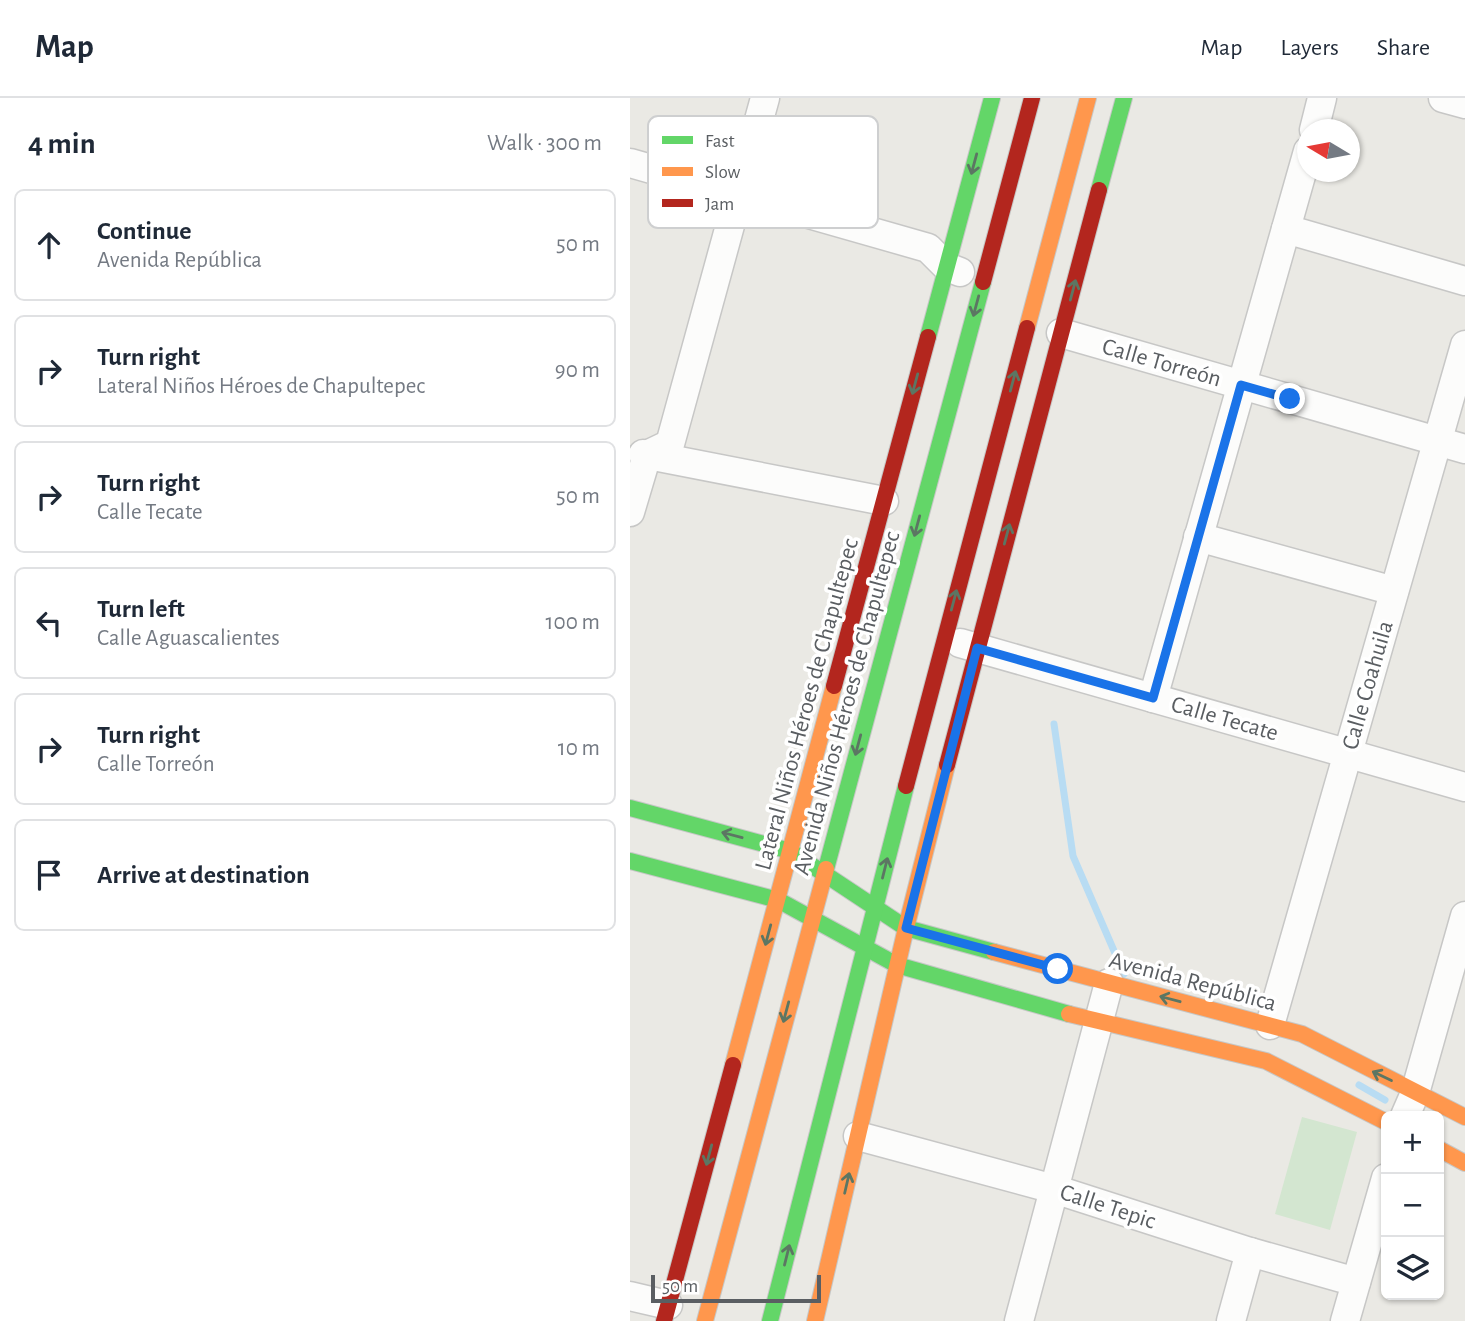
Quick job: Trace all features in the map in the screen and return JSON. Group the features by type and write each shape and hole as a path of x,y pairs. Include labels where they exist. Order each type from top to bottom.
{"street":[{"path":"760,116 765,98"},
{"name":"Lateral Niños Héroes de Chapultepec","path":"666,1313 992,98"},
{"name":"Avenida Niños Héroes de Chapultepec","path":"705,1321 1032,98"},
{"path":"770,1321 944,638 1088,98"},
{"path":"815,1321 906,928 977,648 1124,98"},
{"path":"1317,119 1322,98"},
{"path":"1443,98 1465,104"},
{"path":"630,163 648,168"},
{"path":"1153,698 1299,182"},
{"path":"638,453 670,444 729,228"},
{"path":"859,228 928,248 947,267 983,279"},
{"path":"1286,229 1465,281"},
{"name":"Calle Torreón","path":"1061,333 1465,449"},
{"name":"Calle Coahuila","path":"1270,1025 1465,345"},
{"path":"638,453 884,501"},
{"path":"630,512 638,453"},
{"path":"1198,537 1394,591"},
{"name":"Calle Tecate","path":"944,638 1465,787"},
{"name":"Avenida República","path":"630,808 790,851 906,928 1303,1034 1410,1105 1465,1117"},
{"path":"630,861 778,900 897,965 1098,1022 1265,1061 1381,1119"},
{"path":"1410,1105 1465,916"},
{"path":"1019,1321 1109,983"},
{"path":"835,1166 858,1136"},
{"name":"Calle Tepic","path":"858,1136 1054,1189 1250,1252 1356,1282"},
{"path":"1444,1152 1465,1163"},
{"path":"797,1214 820,1185"},
{"path":"1345,1321 1381,1195"},
{"path":"1231,1321 1250,1252"},
{"path":"630,1296 666,1313"}],"green space":[{"path":"1302,1117 1357,1132 1330,1230 1275,1214"}],"waterway":[{"path":"1054,724 1073,856 1124,974"},
{"path":"1359,1085 1385,1100"}],"traffic: fast":[{"path":"928,337 992,98"},
{"path":"1099,190 1124,98"},
{"path":"826,869 983,282"},
{"path":"770,1321 906,786"},
{"path":"630,808 790,851 906,928 994,952"},
{"path":"630,861 778,900 897,965 1069,1014"}],"traffic: slow":[{"path":"1027,328 1088,98"},
{"path":"733,1065 834,686"},
{"path":"815,1321 906,928 947,765"},
{"path":"705,1321 826,869"},
{"path":"994,952 1302,1034 1465,1117"},
{"path":"1069,1014 1266,1061 1381,1119"},
{"path":"1444,1152 1465,1163"}],"traffic: jam":[{"path":"983,282 1032,98"},
{"path":"947,765 1099,190"},
{"path":"906,786 1027,328"},
{"path":"834,686 928,337"},
{"path":"664,1321 733,1065"}],"route":[{"path":"1058,969 906,928 977,648 1153,698 1241,385 1290,399"}]}
